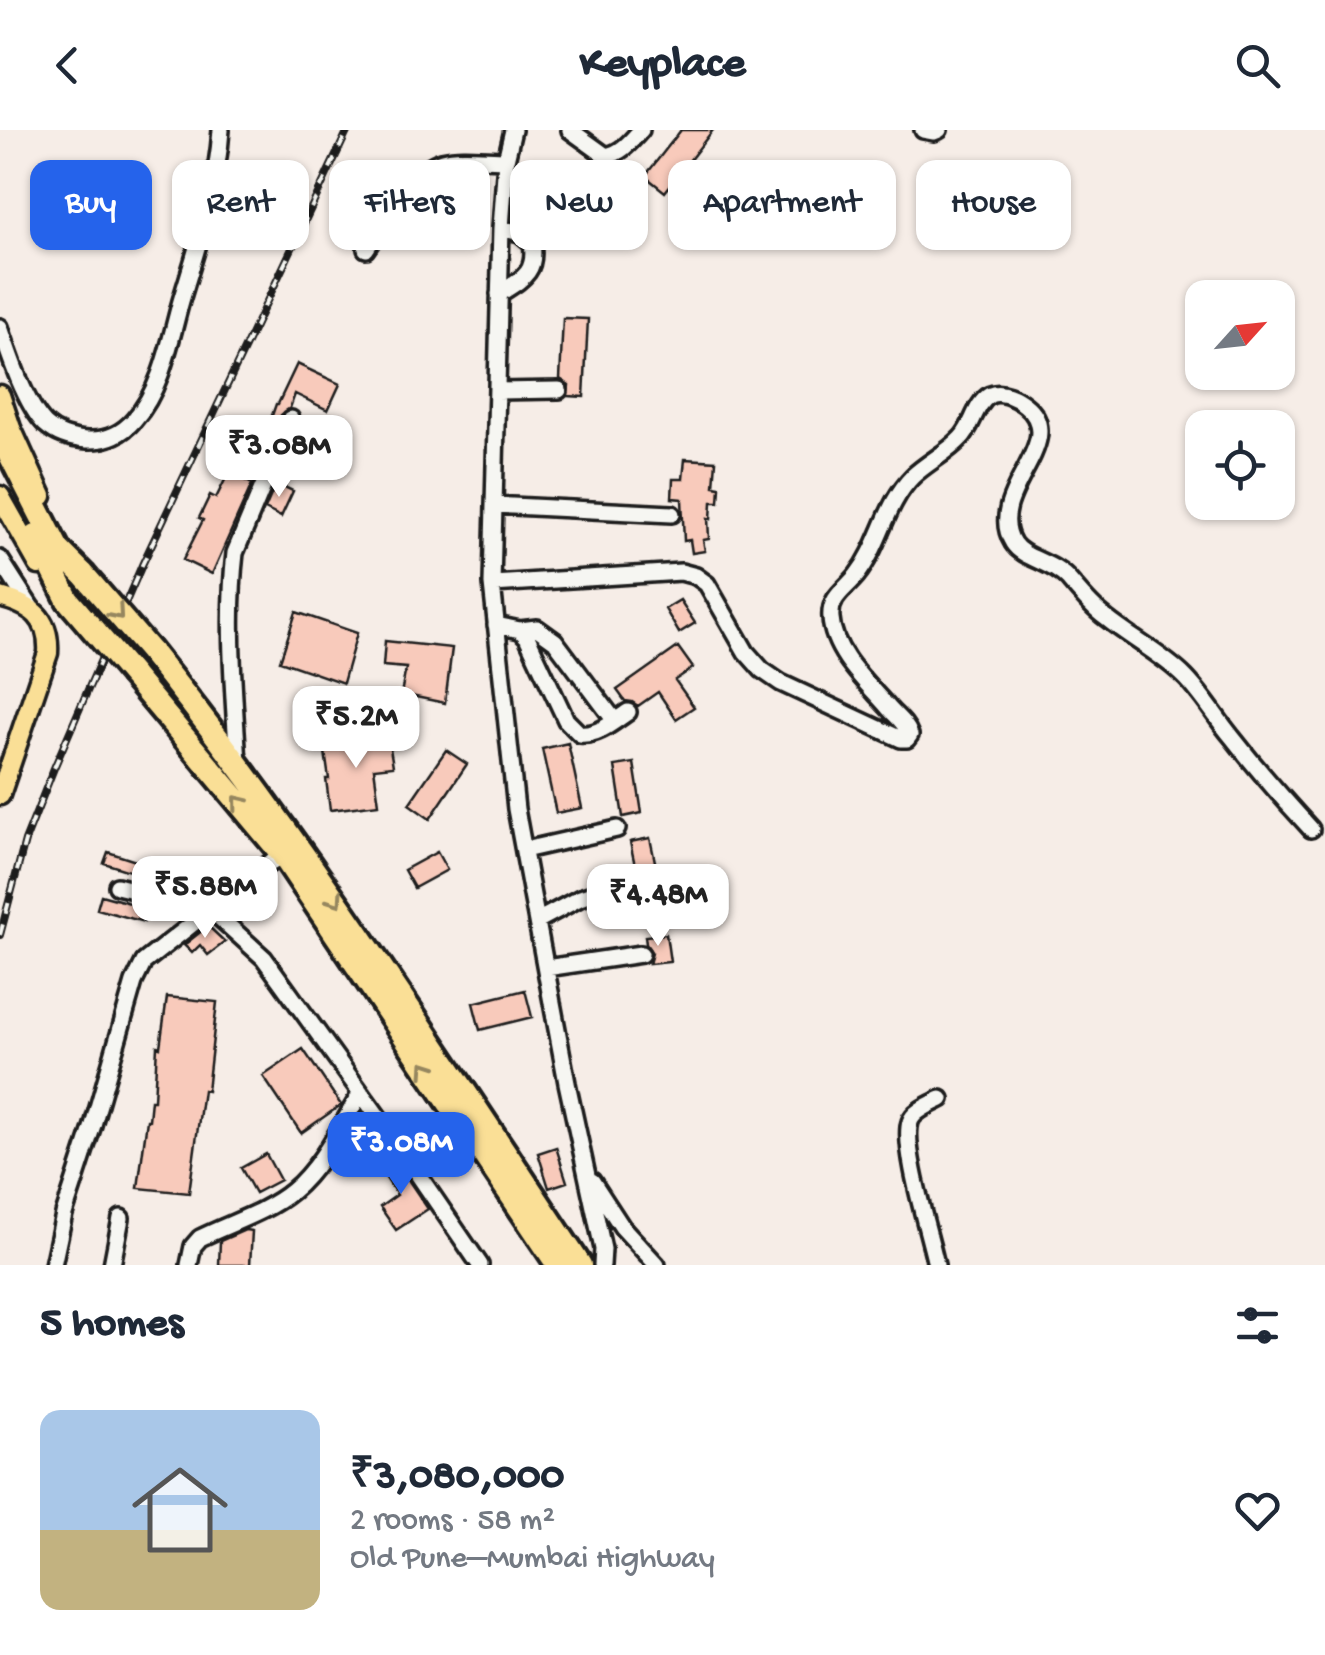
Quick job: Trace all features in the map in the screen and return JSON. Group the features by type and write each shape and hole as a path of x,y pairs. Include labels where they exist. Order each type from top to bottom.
{"highway":[{"path":"0,430 68,600 289,849 409,1008 580,1265"},
{"path":"0,462 52,552 82,574 150,651 238,764 558,1265"}],"main road":[{"path":"0,395 11,428 82,574"},
{"path":"0,496 43,572 68,600"},
{"path":"0,596 32,609 49,636 48,653 0,795"}],"street":[{"path":"0,327 16,373 44,423 77,439 108,439 121,432 142,409 162,368 211,197 221,130"},
{"path":"513,130 506,160 501,228 492,584 506,730 524,850 567,1084 603,1249 602,1265"},
{"path":"570,130 606,156 624,149 641,130"},
{"path":"922,130 938,130"},
{"path":"490,160 506,160"},
{"path":"500,294 531,270 534,256 532,243 520,233 501,228"},
{"path":"497,391 559,390"},
{"path":"492,584 681,572 696,576 707,584 746,652 762,670 838,711 901,740 907,739 910,735 906,726 835,638 830,613 834,599 856,576 906,485 962,438 981,403 998,393 1015,398 1036,416 1041,428 1040,440 1015,488 1009,509 1012,541 1020,552 1063,573 1104,617 1186,678 1311,829"},
{"path":"238,764 232,663 235,552 291,419"},
{"path":"494,505 672,514"},
{"path":"0,559 32,609"},
{"path":"496,625 520,630 537,628 555,640 621,717 590,735 573,730 520,630"},
{"path":"524,850 617,830"},
{"path":"53,1265 64,1214 134,982 144,962 289,849"},
{"path":"537,921 580,898 628,882"},
{"path":"117,886 210,909 264,958 480,1265"},
{"path":"546,968 641,954"},
{"path":"189,1265 193,1246 200,1238 296,1188 314,1168 361,1093"},
{"path":"936,1265 916,1180 909,1128 910,1119 941,1099"},
{"path":"586,1172 622,1226 657,1265"},
{"path":"112,1265 121,1218"}],"building":[{"path":"681,130 713,130 690,160 668,160 665,192 648,178 648,172"},
{"path":"563,318 588,319 584,397 568,396 569,385 560,379"},
{"path":"297,364 340,384 328,410 295,394 270,440 264,438 276,404"},
{"path":"685,459 716,461 714,486 720,487 719,502 712,502 711,519 708,518 705,551 692,553 690,540 684,541 682,499 672,498 673,479 683,479"},
{"path":"229,472 252,484 212,574 183,560 203,520 199,518 210,495 216,498"},
{"path":"276,483 293,491 281,517 265,509"},
{"path":"680,600 695,623 679,633 665,609"},
{"path":"296,612 357,633 343,683 280,661"},
{"path":"385,641 452,648 445,703 401,694 406,668 383,666"},
{"path":"678,647 693,668 675,680 694,707 676,719 658,692 638,706 625,701 617,690"},
{"path":"388,736 393,766 374,768 379,804 330,810 324,745"},
{"path":"568,743 582,808 556,813 542,749"},
{"path":"446,750 467,764 430,819 409,804"},
{"path":"634,763 642,813 623,817 615,766"},
{"path":"650,838 657,871 637,875 630,842"},
{"path":"108,852 170,872 167,883 104,863"},
{"path":"437,852 447,870 414,888 404,870"},
{"path":"101,895 148,908 144,922 97,909"},
{"path":"208,926 225,942 208,955 200,945 192,953 184,945"},
{"path":"666,934 670,962 649,964 652,953 645,936"},
{"path":"525,990 532,1017 480,1030 473,1003"},
{"path":"167,997 217,1002 207,1091 203,1090 189,1193 138,1188"},
{"path":"303,1049 341,1105 301,1133 263,1076"},
{"path":"556,1147 567,1182 549,1188 538,1153"},
{"path":"266,1154 280,1180 255,1193 241,1168"},
{"path":"394,1159 428,1209 396,1230 380,1207 397,1195 380,1169"},
{"path":"245,1230 252,1231 250,1265 219,1265 220,1241"}],"railway":[{"path":"0,935 25,841 54,768 142,565 348,130"}]}
